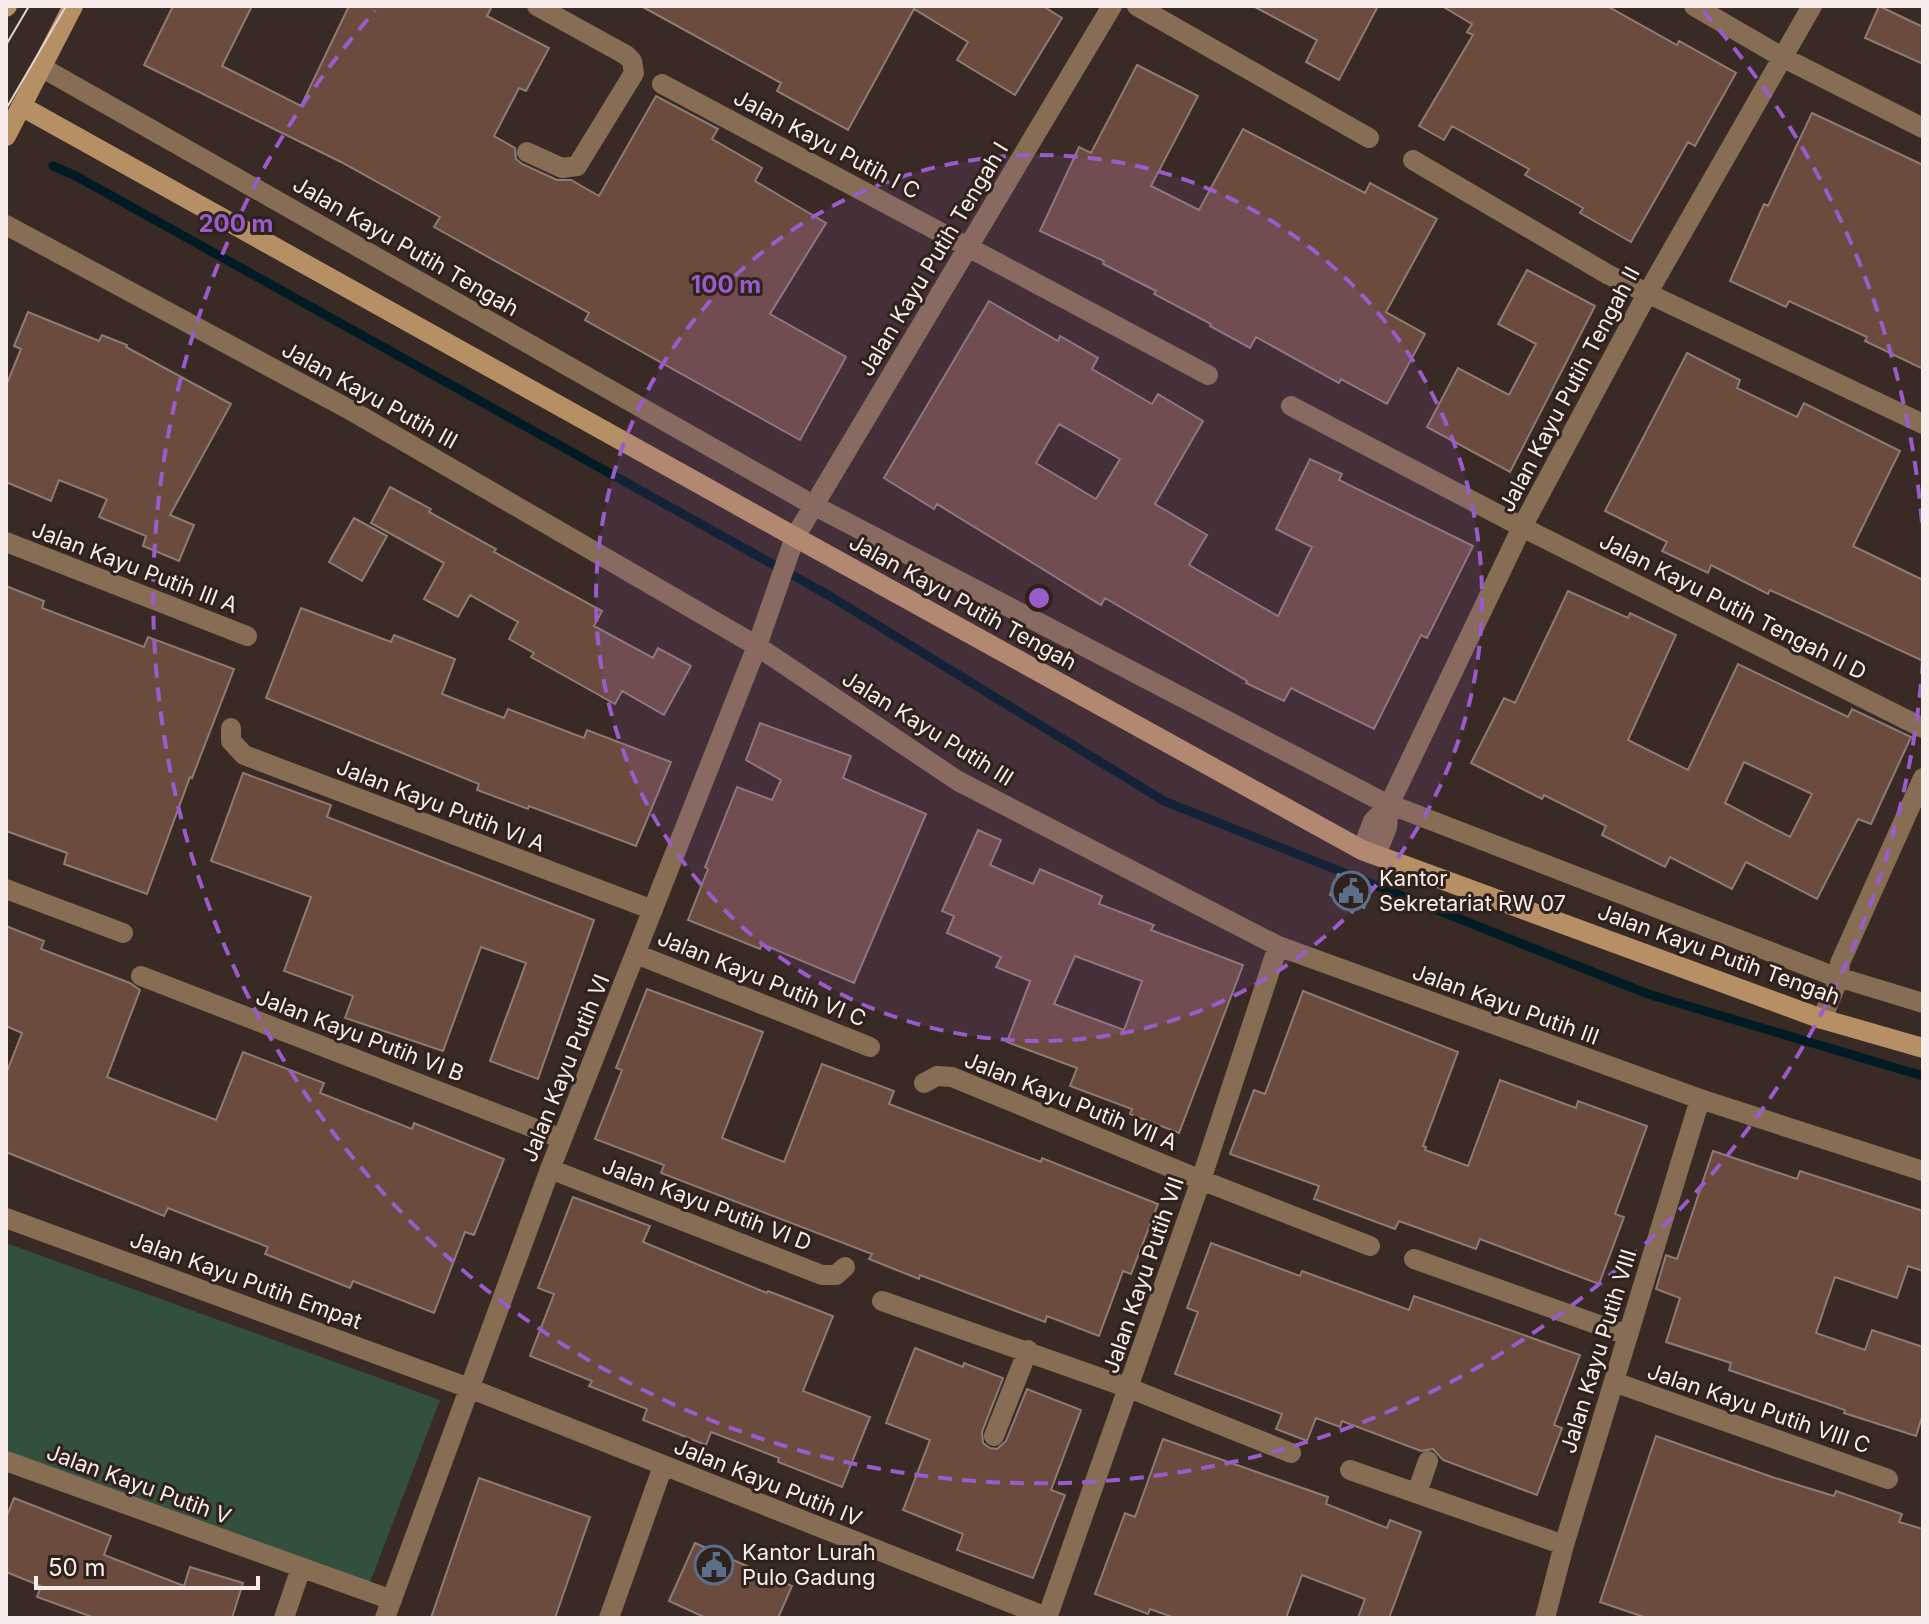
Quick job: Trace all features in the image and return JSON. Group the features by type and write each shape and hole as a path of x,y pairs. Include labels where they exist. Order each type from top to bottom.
{"street":[{"path":"6,136 73,6"},
{"path":"527,152 562,168 577,166 633,77 635,66 626,55 537,6"},
{"name":"Jalan Kayu Putih Tengah I","path":"795,537 1112,6"},
{"path":"1137,6 1369,138"},
{"path":"1694,6 1782,57 1923,128"},
{"name":"Jalan Kayu Putih Tengah II","path":"1369,852 1373,821 1389,805 1522,527 1647,294 1812,6"},
{"name":"Jalan Kayu Putih Tengah","path":"41,67 813,505 1389,805 1923,1003"},
{"name":"Jalan Kayu Putih I C","path":"662,84 1208,375"},
{"name":"Jalan Kayu Putih Tengah","path":"19,111 1369,852 1816,1017 1923,1048"},
{"path":"1413,160 1609,275 1923,424"},
{"name":"Jalan Kayu Putih III","path":"6,225 352,411 760,637 958,781 1278,946 1700,1099 1923,1171"},
{"name":"Jalan Kayu Putih Tengah II D","path":"1291,406 1522,527 1923,728"},
{"name":"Jalan Kayu Putih VI","path":"388,1609 550,1169 760,637 795,537"},
{"name":"Jalan Kayu Putih III A","path":"6,542 247,636"},
{"name":"Jalan Kayu Putih VI A","path":"231,728 231,741 244,755 653,910"},
{"path":"1816,1017 1923,778"},
{"path":"6,889 123,933"},
{"name":"Jalan Kayu Putih VII","path":"1048,1618 1201,1180 1278,946"},
{"name":"Jalan Kayu Putih VI C","path":"636,954 870,1047"},
{"name":"Jalan Kayu Putih VI B","path":"141,976 562,1139"},
{"name":"Jalan Kayu Putih VII A","path":"924,1083 937,1076 952,1077 1370,1246"},
{"name":"Jalan Kayu Putih VIII","path":"1545,1618 1564,1545 1700,1099"},
{"name":"Jalan Kayu Putih VI D","path":"550,1169 822,1275 836,1275 845,1267"},
{"name":"Jalan Kayu Putih Empat","path":"6,1218 469,1388"},
{"path":"1414,1259 1627,1335"},
{"path":"882,1301 1028,1350 1291,1453"},
{"path":"994,1436 1028,1350"},
{"name":"Jalan Kayu Putih VIII C","path":"1614,1382 1888,1479"},
{"name":"Jalan Kayu Putih IV","path":"469,1388 1048,1618"},
{"name":"Jalan Kayu Putih V","path":"6,1461 301,1568 388,1609"},
{"path":"1417,1493 1428,1461"},
{"path":"609,1618 663,1466"},
{"path":"1350,1470 1564,1545"},
{"path":"284,1618 301,1568"}],"green space":[{"path":"6,1243 440,1400 369,1585 6,1465"}],"building":[{"path":"173,6 252,6 222,66 301,106 349,6 492,6 487,16 549,48 526,91 519,88 494,136 515,148 516,159 522,164 557,180 571,180 599,196 656,96 718,129 712,139 762,168 755,181 826,223 770,314 846,357 800,440 585,320 589,313 434,227 440,217 341,162 144,65"},
{"path":"641,6 1043,6 1062,18 1015,95 957,60 968,42 914,9 848,130 777,91 781,83"},
{"path":"1253,6 1378,6 1339,80 1306,62 1317,40"},
{"path":"1442,6 1607,6 1736,73 1695,146 1688,142 1631,242 1580,213 1583,208 1525,175 1529,169 1452,126 1444,140 1419,126 1473,35 1467,32 1472,24"},
{"path":"1879,6 1923,27 1923,64 1865,38"},
{"path":"1137,65 1198,96 1151,186 1199,210 1243,129 1365,193 1370,183 1437,219 1386,312 1425,334 1387,404 1341,379 1339,383 1256,337 1250,348 1154,294 1156,291 1103,264 1104,261 1040,231 1079,147 1091,153"},
{"path":"1812,113 1923,165 1923,369 1865,341 1867,337 1789,301 1786,307 1730,281 1764,204 1768,206"},
{"path":"1527,270 1595,306 1510,472 1427,427 1458,368 1509,395 1536,344 1498,324"},
{"path":"989,301 1058,341 1060,336 1098,358 1092,369 1152,404 1158,394 1203,421 1155,504 1207,535 1189,565 1278,616 1312,547 1276,529 1310,459 1342,474 1339,480 1473,546 1427,638 1421,635 1374,729 1291,688 1284,701 1246,683 1105,598 1101,605 937,504 934,509 884,478","holes":["1059,424 1120,459 1096,499 1036,463"]},
{"path":"28,312 99,341 102,335 127,345 231,404 170,515 194,525 179,561 143,546 146,536 99,517 107,499 59,480 51,501 6,482 6,386 21,349 14,346"},
{"path":"1687,353 1740,380 1737,388 1797,417 1804,403 1900,451 1853,546 1923,580 1923,661 1770,590 1768,594 1711,565 1708,573 1662,551 1667,542 1605,511"},
{"path":"390,487 496,549 494,552 602,611 594,626 653,658 658,648 691,666 664,715 622,691 615,704 531,657 534,653 509,639 518,622 470,595 458,617 424,599 444,563 371,523"},
{"path":"354,518 387,536 362,581 329,562"},
{"path":"6,586 44,601 42,608 144,647 148,637 234,669 147,894 64,864 67,853 6,831"},
{"path":"1568,591 1628,618 1630,613 1676,635 1628,740 1688,770 1738,664 1848,717 1852,709 1911,737 1871,824 1858,819 1817,899 1746,862 1732,889 1670,857 1665,867 1602,835 1606,826 1544,795 1542,799 1471,763 1504,698 1515,703","holes":["1744,762 1812,794 1790,837 1725,803"]},
{"path":"301,608 391,642 394,635 455,659 442,694 504,718 508,709 584,738 587,730 671,762 636,846 477,790 479,784 266,698"},
{"path":"760,723 851,756 843,778 926,814 854,983 762,944 760,949 688,920 737,787 772,800 781,780 746,760"},
{"path":"243,773 331,805 327,817 594,920 538,1079 490,1061 526,963 481,947 443,1051 345,1018 353,996 284,971 311,897 211,861"},
{"path":"978,830 1001,840 990,865 1033,884 1040,869 1102,896 1099,904 1154,925 1151,930 1243,965 1179,1133 1130,1114 1132,1109 1070,1086 1077,1068 1007,1042 1030,981 996,967 1001,957 947,933 954,916 942,911","holes":["1075,956 1142,981 1124,1030 1054,1004"]},
{"name":"Kantor Sekretariat RW 07","path":"1338,874 1372,887 1364,908 1330,895"},
{"path":"6,926 44,941 41,949 130,983 140,990 107,1077 216,1120 243,1052 324,1083 320,1093 412,1129 414,1123 504,1159 474,1235 465,1232 434,1313 353,1281 350,1288 265,1254 268,1247 168,1208 164,1216 6,1152 6,1074 22,1033 6,1026"},
{"path":"647,989 763,1032 722,1138 784,1162 822,1064 894,1091 889,1104 1041,1162 1042,1158 1158,1204 1131,1274 1123,1271 1099,1336 1047,1316 1045,1322 920,1275 919,1279 869,1259 872,1254 661,1173 664,1165 595,1139 622,1070 616,1068"},
{"path":"1303,991 1458,1052 1423,1146 1425,1150 1468,1166 1500,1080 1576,1108 1578,1101 1647,1126 1615,1214 1624,1217 1599,1284 1480,1239 1476,1249 1399,1221 1395,1229 1314,1199 1319,1186 1230,1154 1254,1090 1265,1094"},
{"path":"1713,1151 1797,1179 1800,1171 1923,1211 1923,1271 1908,1266 1897,1298 1835,1277 1816,1333 1865,1350 1872,1330 1923,1347 1923,1414 1916,1436 1729,1370 1731,1363 1666,1342 1680,1298 1656,1289 1666,1255 1677,1259"},
{"path":"573,1197 650,1226 643,1242 767,1293 833,1316 803,1391 870,1417 842,1487 711,1432 706,1445 643,1420 647,1409 589,1386 592,1381 530,1356 554,1294 538,1288"},
{"path":"1211,1243 1300,1276 1302,1271 1409,1310 1414,1296 1580,1355 1554,1425 1562,1428 1537,1495 1443,1460 1433,1449 1421,1451 1342,1421 1340,1427 1316,1418 1307,1441 1276,1429 1282,1414 1175,1374 1198,1312 1187,1308"},
{"path":"915,1348 963,1367 964,1363 1003,1378 982,1432 983,1443 990,1448 997,1449 1006,1441 1027,1389 1081,1410 1051,1490 1065,1495 1033,1578 957,1550 963,1534 903,1510 930,1440 886,1423"},
{"path":"1656,1436 1772,1477 1834,1496 1836,1491 1902,1514 1899,1522 1923,1529 1923,1618 1647,1618 1600,1602"},
{"path":"1163,1439 1328,1497 1326,1504 1387,1528 1390,1520 1421,1532 1389,1618 1358,1618 1365,1599 1302,1575 1286,1618 1175,1618 1150,1609 1148,1614 1095,1594 1125,1513 1135,1517"},
{"path":"479,1478 590,1517 555,1618 431,1618"},
{"path":"14,1498 111,1536 104,1555 184,1586 190,1567 243,1583 232,1618 95,1618 37,1597 41,1586 6,1572 6,1518"},
{"name":"Kantor Lurah Pulo Gadung","path":"695,1543 792,1586 778,1618 706,1618 669,1601"}],"waterway":[{"path":"53,166 830,596 1164,801 1648,994 1923,1076"}],"tram line":[{"path":"6,45 29,6"},
{"path":"6,109 66,6"}],"place":[{"name":"Kantor Sekretariat RW 07","path":"1351,891"},
{"name":"Kantor Lurah Pulo Gadung","path":"714,1565"}]}
